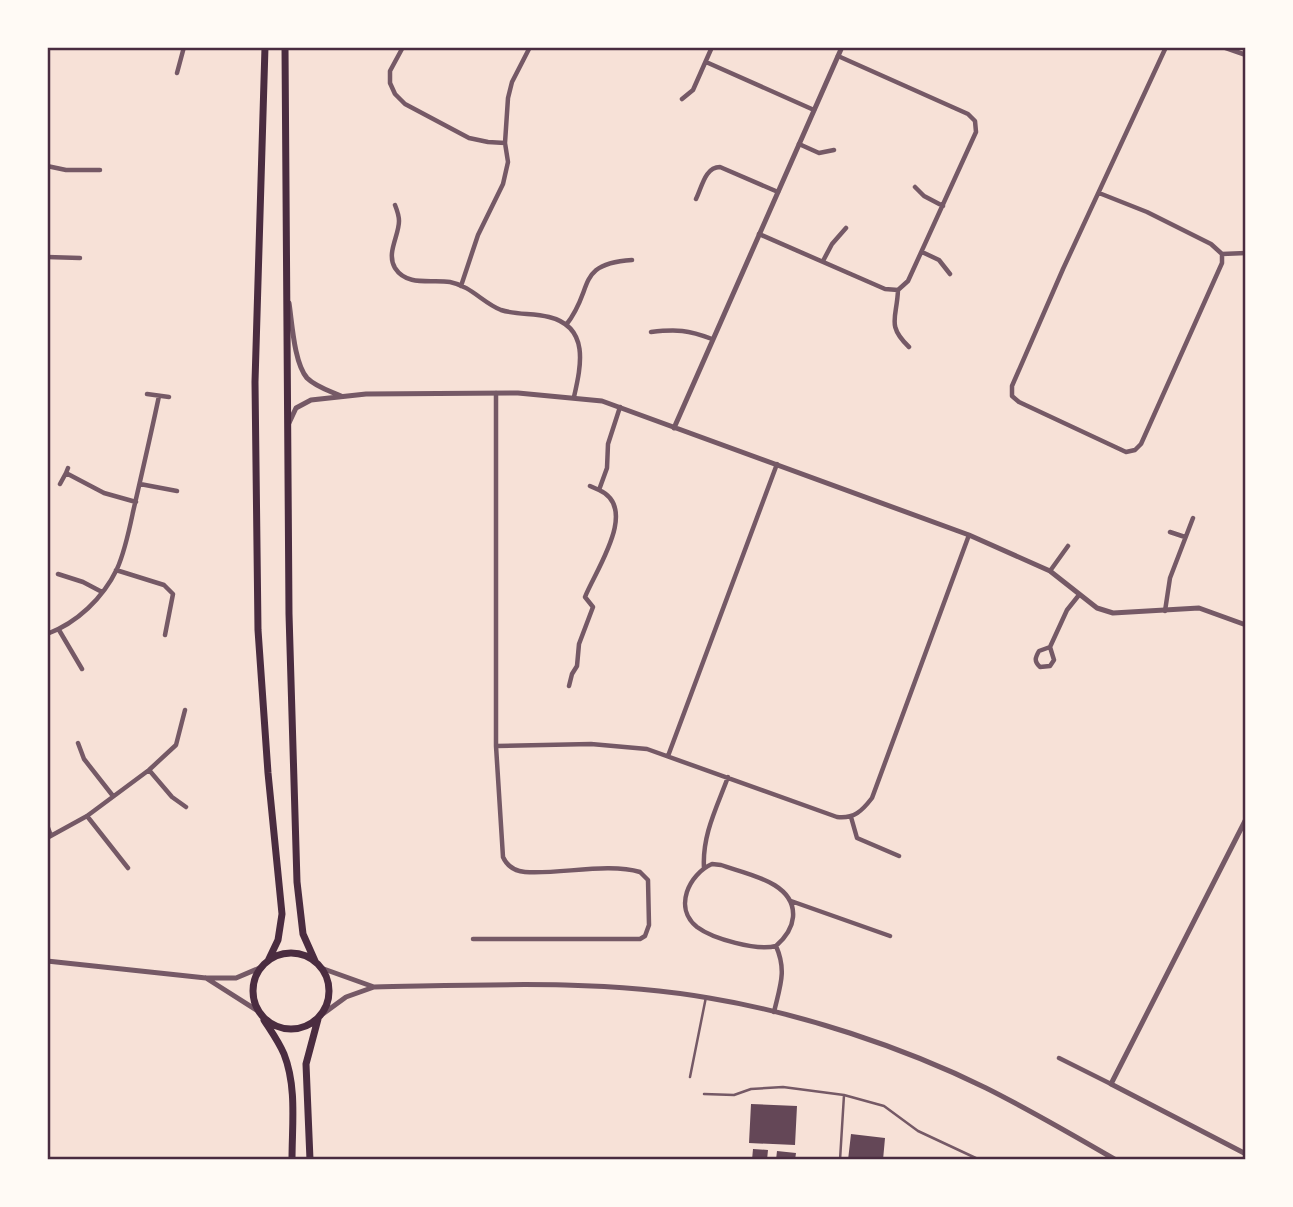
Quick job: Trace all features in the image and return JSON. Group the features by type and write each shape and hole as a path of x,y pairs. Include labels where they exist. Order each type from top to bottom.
{"main road":[{"path":"265,47 255,382 258,617 268,773 282,921 278,940 256,977 253,988 254,1000 260,1014 283,1051 290,1071 293,1103 292,1160"},
{"path":"285,47 289,614 297,882 303,934 315,961 327,979 329,992 327,1004 310,1042 306,1072 310,1160"},
{"path":"265,964 279,955 291,953 304,955 315,961"},
{"path":"260,1014 274,1026 289,1030 305,1027 319,1017"}],"street":[{"path":"177,73 184,47"},
{"path":"403,47 390,71 390,83 395,94 405,104 469,138 505,142"},
{"path":"461,285 478,235 503,184 508,162 505,142 510,90 530,47"},
{"path":"682,99 693,90 712,47"},
{"path":"674,428 842,47"},
{"path":"1099,193 1192,233 1218,248 1222,254 1222,263 1141,444 1135,450 1126,452 1012,396 1012,386 1099,193 1166,47"},
{"path":"1223,47 1246,54"},
{"path":"759,234 885,289 898,290 908,282 976,132 975,121 968,114 838,56"},
{"path":"706,62 814,110"},
{"path":"799,144 819,153 834,150"},
{"path":"47,166 66,170 100,170"},
{"path":"696,199 708,172 714,167 720,167 779,192"},
{"path":"915,187 924,196 943,206"},
{"path":"395,205 399,219 392,253 395,268 407,277 418,282 449,282 461,285 513,314 548,317 566,325 578,341 581,354 574,397"},
{"path":"823,261 832,244 846,228"},
{"path":"922,252 939,260 950,274"},
{"path":"1222,254 1246,253"},
{"path":"47,257 80,258"},
{"path":"566,325 596,268 611,261 632,260"},
{"path":"898,290 898,307 892,320 898,337 909,347"},
{"path":"288,296 299,363 306,377 318,386 343,397"},
{"path":"651,332 689,331 712,339"},
{"path":"473,939 640,939 645,936 649,925 648,880 640,872 525,872 506,863 502,847 496,746 496,393"},
{"path":"289,423 296,408 311,400 366,394 496,393 574,397 620,406 969,535 1050,571 1097,608 1113,612 1199,608 1246,625"},
{"path":"146,394 169,397"},
{"path":"47,634 59,630 83,614 116,570 124,551 159,396"},
{"path":"599,490 607,468 608,444 620,406"},
{"path":"668,756 777,463"},
{"path":"60,484 67,471 104,493 136,502"},
{"path":"140,484 177,491"},
{"path":"569,686 572,674 578,666 579,645 593,607 585,597 618,521 615,506 604,492 590,486"},
{"path":"1165,611 1170,578 1193,518"},
{"path":"1170,532 1185,537"},
{"path":"496,746 617,745 647,749 837,817 852,817 872,798 969,535"},
{"path":"1050,571 1068,546"},
{"path":"116,570 164,585 173,594 165,635"},
{"path":"58,574 102,592"},
{"path":"1051,647 1038,651 1035,657 1040,667 1050,666 1054,660 1051,647 1066,610 1079,595"},
{"path":"59,630 82,669"},
{"path":"1246,641 1246,663"},
{"path":"47,825 49,837 87,816 149,770 176,745 185,710"},
{"path":"78,743 83,759 113,796"},
{"path":"149,770 172,797 186,807"},
{"path":"704,868 707,832 728,777"},
{"path":"87,816 128,868"},
{"path":"852,817 857,838 899,856"},
{"path":"1111,1084 1246,819"},
{"path":"712,864 721,865 776,885 790,901 793,915 788,934 776,946 754,947 712,934 695,925 686,910 687,888 698,871 704,868 712,864"},
{"path":"790,901 890,936"},
{"path":"774,1012 783,974 782,960 776,946"},
{"path":"47,961 206,978 236,978 265,964"},
{"path":"321,968 374,987"},
{"path":"206,978 260,1014"},
{"path":"319,1017 346,997 374,987 596,985 706,997 756,1007 891,1048 984,1087 1116,1160"},
{"path":"1059,1058 1246,1154"}],"lane":[{"path":"690,1077 706,997"},
{"path":"704,1094 734,1095 751,1089 783,1087 844,1095 884,1106 918,1131 980,1160"},
{"path":"840,1160 844,1095"}],"building":[{"path":"751,1104 797,1106 795,1145 749,1143"},
{"path":"851,1134 885,1138 883,1160 848,1160"},
{"path":"753,1149 768,1150 767,1160 752,1160"},
{"path":"777,1151 796,1153 795,1160 776,1160"}]}
